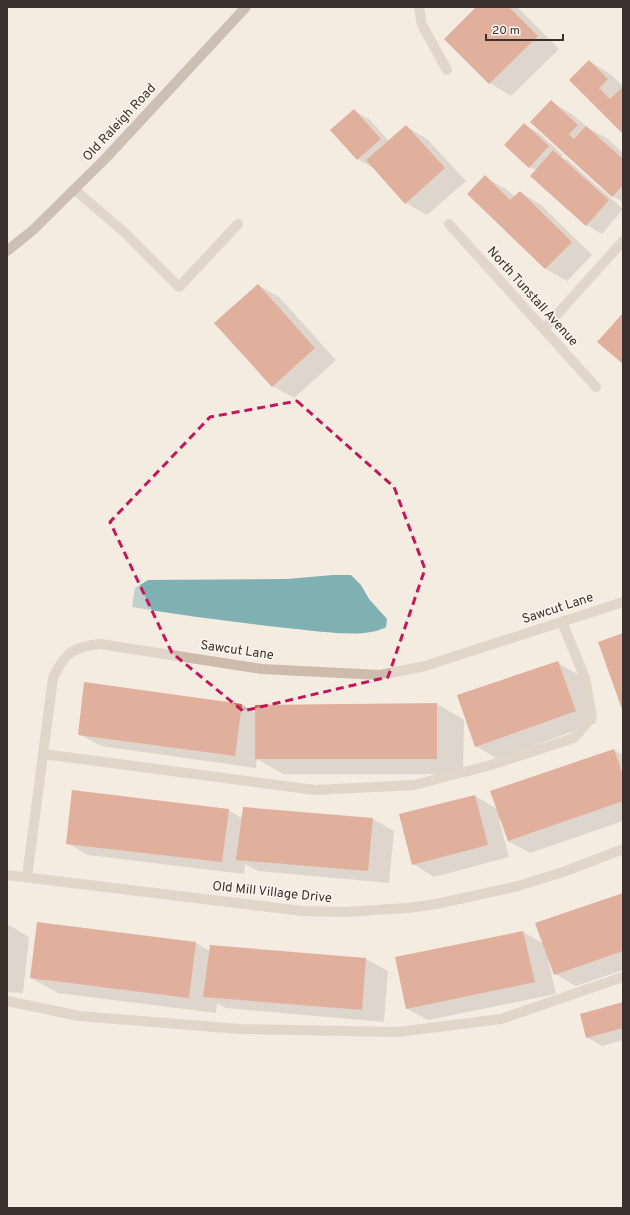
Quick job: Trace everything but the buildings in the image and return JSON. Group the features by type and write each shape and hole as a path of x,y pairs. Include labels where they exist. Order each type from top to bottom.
{"street":[{"name":"Old Raleigh Road","path":"7,251 33,230 105,159 246,7"},
{"path":"419,7 422,25 447,70"},
{"path":"74,189 125,233 179,287 238,224"},
{"name":"North Tunstall Avenue","path":"449,224 596,387"},
{"path":"544,329 623,241"},
{"name":"Sawcut Lane","path":"27,877 53,678 59,663 70,653 86,645 100,644 262,669 380,675 425,666 623,602"},
{"path":"43,754 315,790 414,785 484,767 574,738 592,717 585,678 562,622"},
{"name":"Old Mill Village Drive","path":"7,875 302,911 345,912 422,906 518,886 566,871 623,849"},
{"path":"7,1001 79,1016 225,1028 398,1032 501,1018 623,977"}],"highlighted area":[{"path":"297,401 394,487 425,569 388,677 243,711 172,653 110,522 210,417"}],"water":[{"path":"351,575 361,585 369,599 387,619 386,627 367,633 329,632 275,627 132,607 135,588 148,580 287,579"}]}
